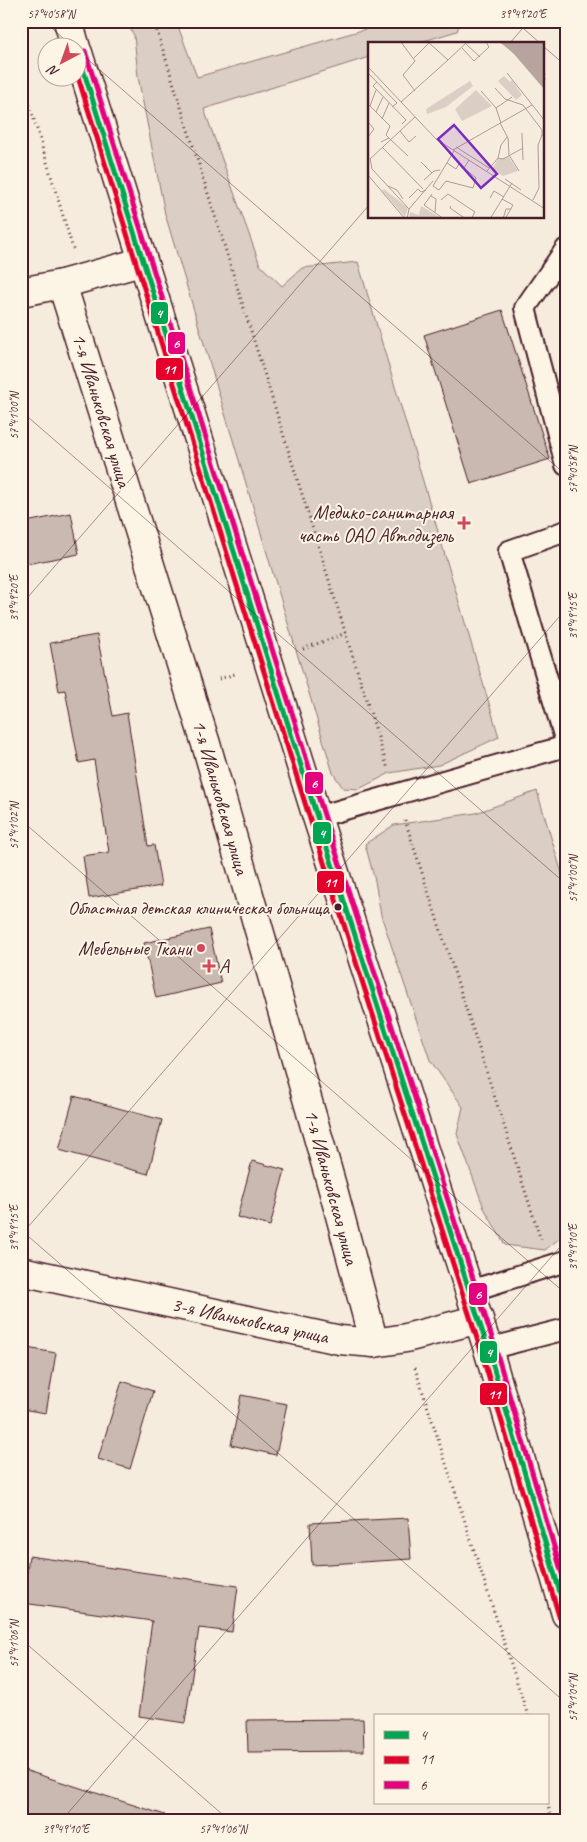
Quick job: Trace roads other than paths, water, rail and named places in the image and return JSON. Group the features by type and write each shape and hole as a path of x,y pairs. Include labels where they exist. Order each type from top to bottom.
{"main road":[{"path":"68,21 73,38"},
{"path":"88,86 141,262 213,482 317,817 561,1576 566,1614"},
{"path":"21,292 72,281 141,262"},
{"name":"1-я Иваньковская улица","path":"72,281 334,1193 374,1343"},
{"name":"3-я Иваньковская улица","path":"21,1271 340,1340 374,1343 406,1338 479,1319"}],"lane":[{"path":"566,249 525,308 566,464"},
{"path":"566,531 509,552 566,742"},
{"path":"317,817 566,746"},
{"path":"470,1291 558,1264"},
{"path":"488,1349 566,1329"}],"place":[{"name":"Медико-санитарная часть ОАО Автодизель","path":"464,523"},
{"name":"Областная детская клиническая больница","path":"338,907"},
{"name":"Мебельные Ткани","path":"201,948"},
{"name":"А","path":"209,966"}]}
